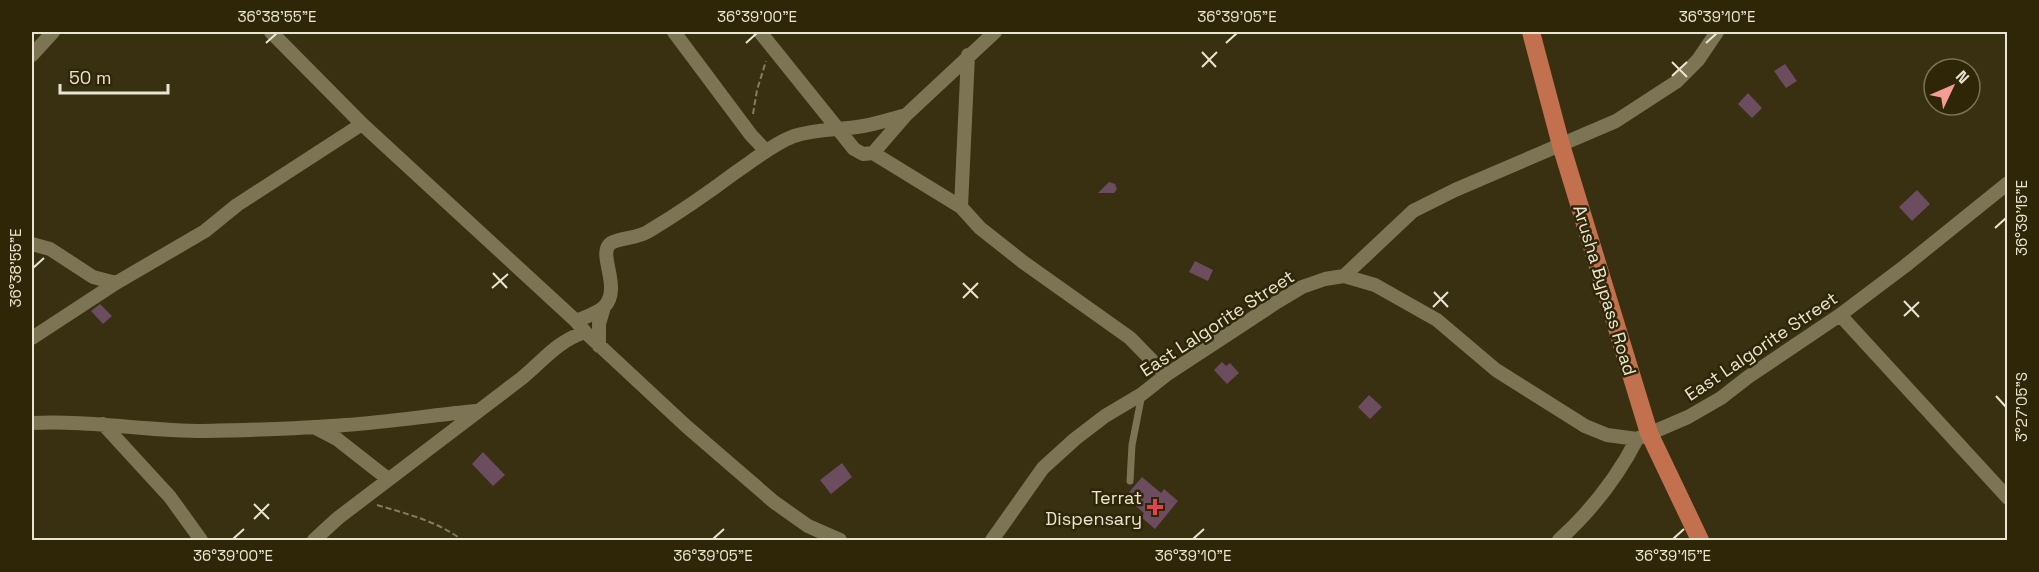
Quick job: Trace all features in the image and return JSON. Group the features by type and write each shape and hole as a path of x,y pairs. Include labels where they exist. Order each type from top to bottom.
{"main road":[{"name":"Arusha Bypass Road","path":"1531,32 1643,436 1700,540"}],"street":[{"path":"32,55 53,32"},
{"path":"271,32 362,124 686,426 774,502 808,525 840,540"},
{"path":"674,32 751,135 766,151"},
{"path":"760,32 858,153 873,153 961,207 981,228 1023,262 1130,338 1166,375"},
{"path":"873,153 906,115 995,32"},
{"path":"1344,276 1413,212 1455,190 1616,121 1676,82 1698,60 1717,32"},
{"path":"961,207 968,55"},
{"path":"599,346 599,324 612,291 605,252 609,244 646,233 677,214 766,151 792,137 836,128 857,127 906,115"},
{"path":"32,338 116,283 205,231 237,205 362,124"},
{"name":"East Lalgorite Street","path":"992,540 1043,468 1105,416 1142,394 1166,375 1302,287 1325,279 1344,276 1375,285 1437,320 1496,370 1586,426 1607,435 1643,436 1688,417 1721,398 1840,315 1905,266 2007,183"},
{"path":"32,244 50,249 93,278 116,283"},
{"path":"314,540 338,518 523,376 604,307"},
{"path":"1840,315 2007,498"},
{"path":"32,423 103,424 201,431 314,427 477,411"},
{"path":"103,424 170,496 201,540"},
{"path":"314,427 337,439 388,479"},
{"path":"1559,540 1586,514 1605,491 1643,436"}],"lane":[{"path":"1130,481 1132,445 1142,394"}],"path":[{"path":"751,135 757,90 771,47"},
{"path":"361,500 424,519 452,532 462,540"}],"building":[{"path":"1785,64 1797,81 1786,88 1774,71"},
{"path":"1748,93 1762,108 1752,118 1738,104"},
{"path":"1109,182 1115,184 1117,189 1114,193 1098,193"},
{"path":"1917,190 1930,204 1912,221 1899,207"},
{"path":"1195,261 1213,270 1208,281 1189,272"},
{"path":"100,304 112,316 103,324 91,311"},
{"path":"1222,362 1226,366 1230,363 1239,373 1227,384 1214,370"},
{"path":"1369,395 1382,407 1370,419 1358,407"},
{"path":"483,452 505,475 493,486 472,464"},
{"path":"842,463 852,477 831,494 820,480"},
{"name":"Terrat Dispensary","path":"1142,477 1161,493 1164,489 1178,501 1155,529 1141,517 1144,513 1125,497"}],"place":[{"name":"Terrat Dispensary","path":"1155,507"}]}
